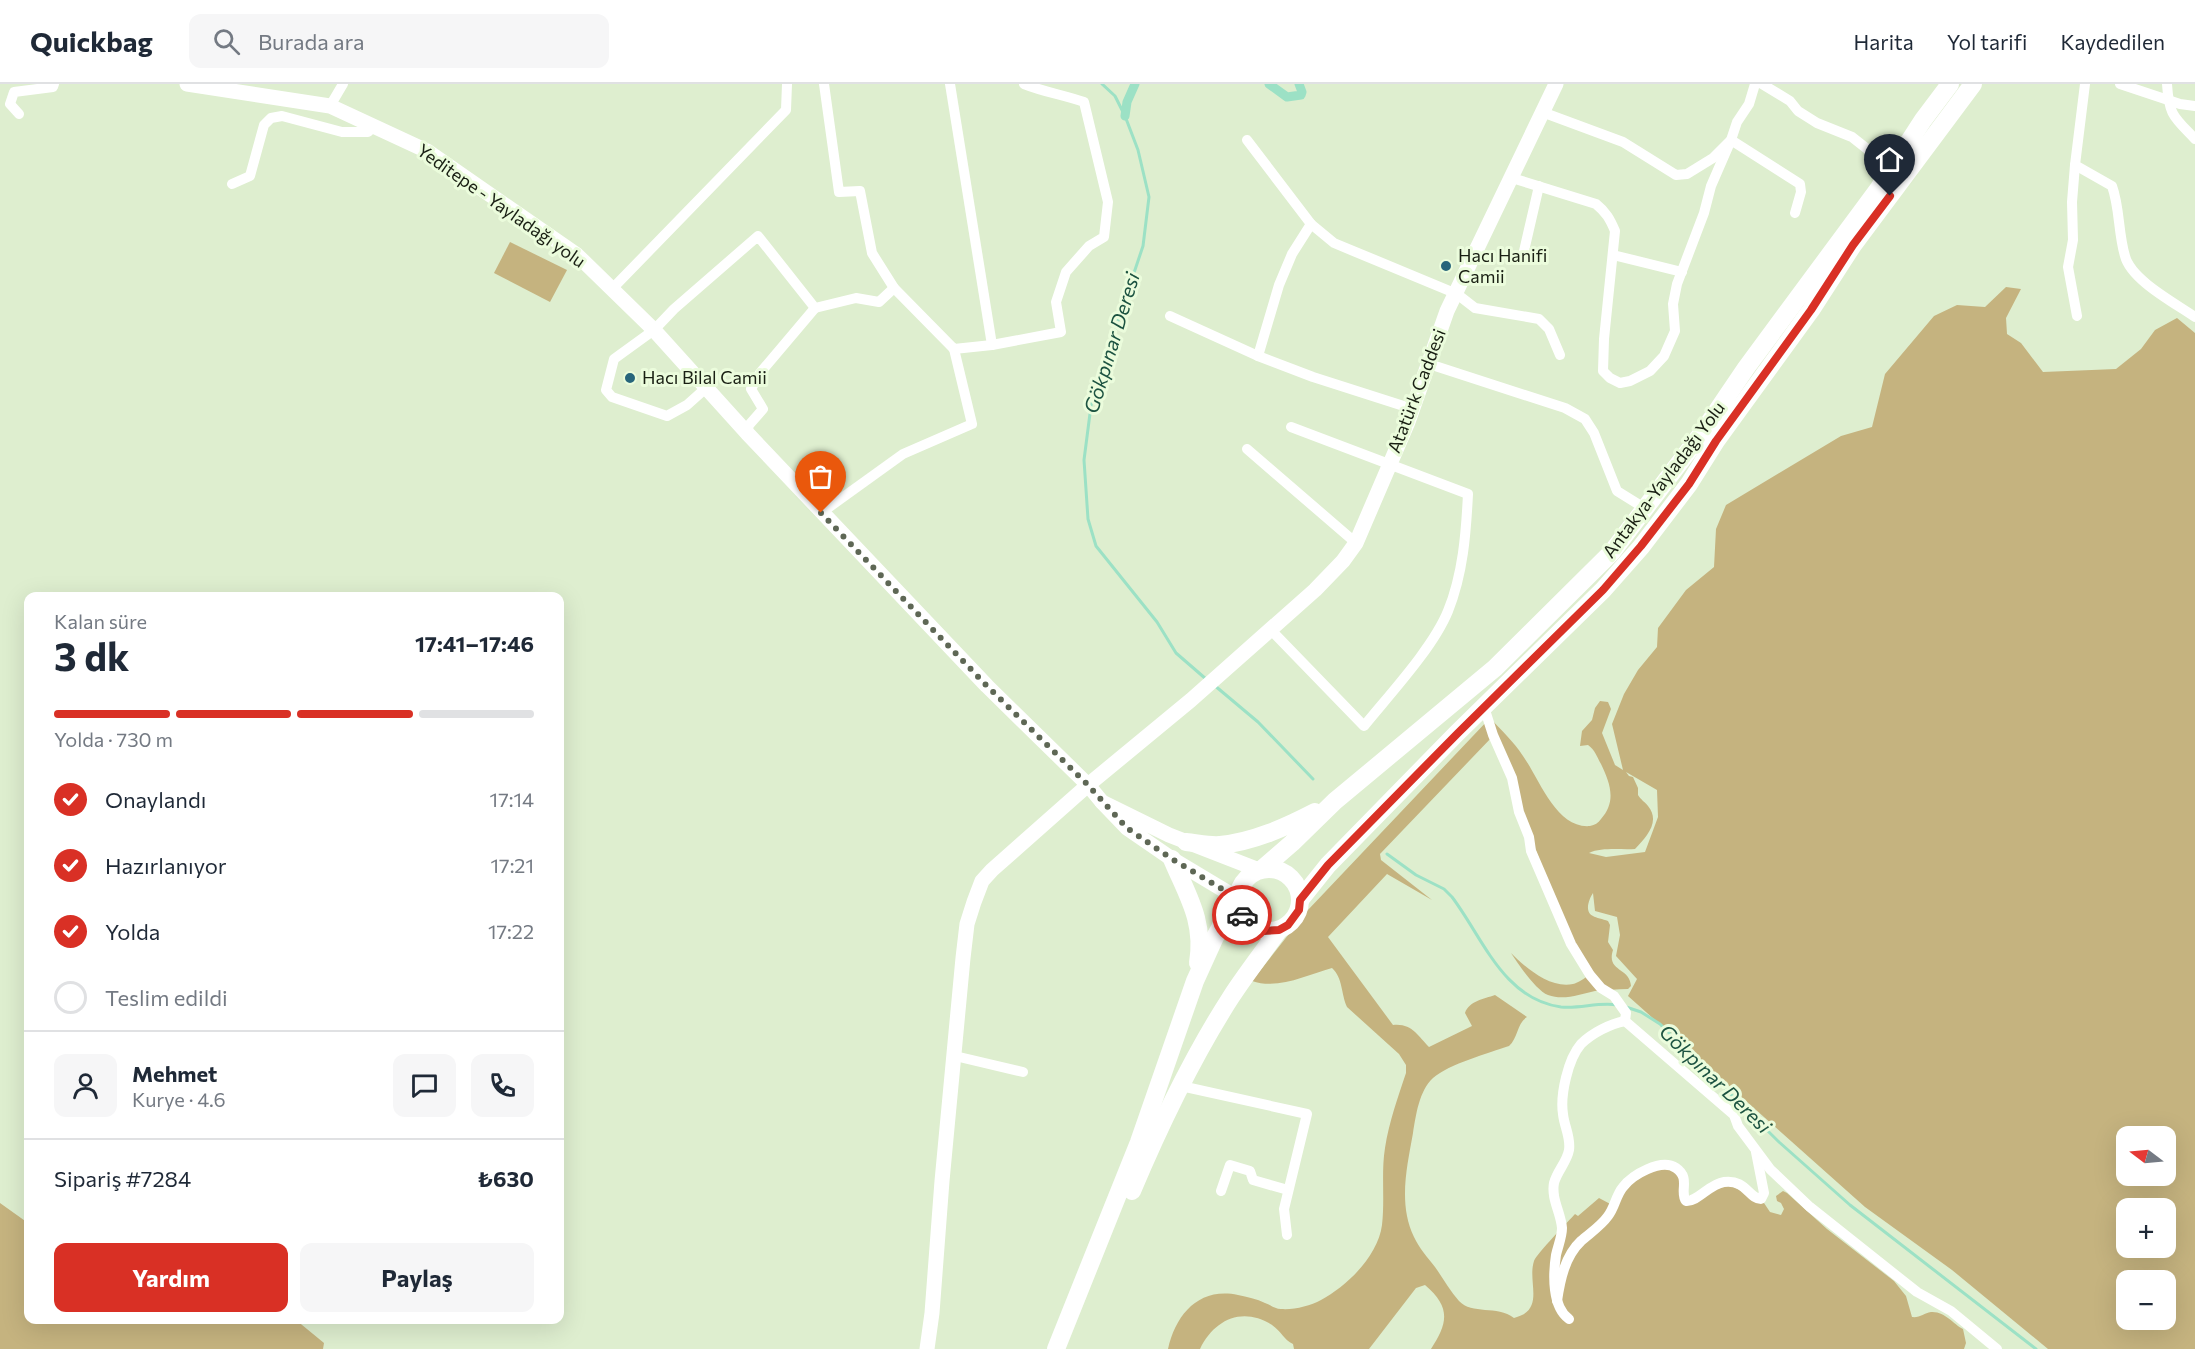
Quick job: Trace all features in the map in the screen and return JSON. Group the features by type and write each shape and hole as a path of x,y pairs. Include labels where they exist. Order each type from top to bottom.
{"highway":[{"name":"Antakya-Yayladağı Yolu","path":"1261,869 1292,843 1335,801 1509,655 1594,571 1646,509 1950,84"},
{"name":"Antakya-Yayladağı Yolu","path":"1300,900 1328,865 1484,706 1603,590 1641,546 1689,484 1716,441 1811,310 1853,245 1973,84"},
{"path":"1186,842 1218,845 1240,841 1291,825 1335,801"},
{"path":"1172,859 1197,916 1200,951 1195,981"},
{"path":"1056,1349 1143,1133 1195,981 1215,937 1237,898 1241,885 1246,878 1261,869 1280,870 1295,882 1300,900 1294,918 1288,925 1279,930 1263,931 1248,924 1239,911 1237,898"},
{"path":"1069,1349 1131,1194 1181,1086 1230,999 1279,930"}],"main road":[{"name":"Yeditepe - Yayladağı yolu","path":"187,84 330,106 427,151 577,255 654,330 821,513 987,686 1088,785 1127,828 1172,859 1237,898"},
{"name":"Atatürk Caddesi","path":"927,1349 968,924 982,881 1017,847 1191,700 1330,575 1356,543 1413,409 1447,311 1556,84"},
{"name":"Yeditepe - Yayladağı yolu","path":"1102,802 1169,835 1261,869"}],"street":[{"path":"19,114 10,104 14,92 53,87 54,84"},
{"path":"330,106 343,84"},
{"path":"612,289 786,110 787,84"},
{"path":"821,513 903,454 972,424 954,349 894,288 872,254 860,191 839,192 824,84"},
{"path":"950,84 992,345"},
{"path":"954,349 992,345 1061,332 1056,302 1066,272 1089,246 1104,237 1108,202 1084,102 1024,84"},
{"path":"1512,178 1596,204 1607,213 1615,231 1604,371 1610,378 1620,383 1630,381 1650,370 1664,356 1675,331 1672,303 1682,272 1704,213 1711,186 1737,122 1749,104 1755,84"},
{"path":"1762,84 1790,101 1798,111 1816,123 1852,137 1871,152 1895,163"},
{"path":"2077,316 2068,267 2073,240 2072,202 2085,84"},
{"path":"2120,84 2168,100 2195,106"},
{"path":"2167,84 2168,100 2174,117 2195,139"},
{"path":"1542,112 1623,142 1676,175 1687,174 1713,158 1731,140"},
{"path":"232,184 250,176 264,125 271,118 282,116 342,132 368,132 374,126"},
{"path":"1247,140 1311,224 1334,243 1457,294 1475,308 1539,319 1549,329 1560,355"},
{"path":"1731,140 1800,184 1801,192 1795,213"},
{"path":"2075,165 2112,186 2128,266 2141,279 2195,317"},
{"path":"1524,251 1539,186"},
{"path":"1258,356 1279,285 1292,254 1311,224"},
{"path":"706,388 687,405 667,416 612,397 606,390 614,359 654,330 674,309 758,236 815,308"},
{"path":"1612,255 1682,272"},
{"path":"747,433 749,425 763,409 751,389 760,373 815,308 856,298 879,302 894,288"},
{"path":"1170,316 1258,356 1313,377 1413,409"},
{"path":"1429,364 1565,408 1585,419 1603,452 1617,491 1646,509"},
{"path":"1270,629 1364,726 1431,640 1448,612 1464,554 1468,494 1333,445 1292,427"},
{"path":"1247,449 1356,543"},
{"path":"1484,706 1493,735 1512,778 1519,812 1529,837 1530,851 1564,933 1590,975 1601,988 1614,996 1626,1017 1734,1115 1738,1126 1778,1178 1824,1219 1922,1295 1951,1311 1997,1349"},
{"path":"1569,1319 1562,1314 1557,1301 1555,1268 1562,1231 1554,1188 1556,1177 1569,1149 1562,1099 1565,1084 1581,1045 1612,1023 1626,1017"},
{"path":"955,1056 1023,1072"},
{"path":"1181,1086 1306,1114 1288,1190 1284,1217 1287,1235"},
{"path":"1557,1301 1562,1274 1574,1249 1606,1219 1622,1188 1630,1180 1650,1169 1669,1165 1678,1169 1684,1179 1686,1201 1694,1200 1716,1184 1729,1182 1744,1186 1757,1199 1761,1199 1764,1188 1755,1147"},
{"path":"1221,1191 1230,1165 1250,1171 1253,1179 1288,1190"}],"shaded area":[{"path":"510,242 567,270 550,302 494,273"},
{"path":"2006,287 2021,289 2006,318 2007,334 2021,343 2043,372 2116,369 2141,349 2155,330 2177,318 2195,333 2195,1349 2048,1349 1952,1270 1865,1207 1628,996 1637,979 1616,956 1620,935 1617,917 1595,911 1593,893 1589,902 1589,912 1594,917 1608,921 1610,925 1608,942 1613,950 1613,962 1627,975 1631,986 1628,989 1595,991 1560,997 1548,995 1538,988 1511,953 1539,976 1556,983 1573,984 1589,975 1571,944 1493,736 1380,854 1381,860 1432,900 1387,874 1328,937 1393,1025 1410,1028 1429,1047 1472,1026 1465,1013 1467,1009 1477,1001 1495,995 1527,1017 1521,1023 1509,1046 1459,1064 1433,1078 1421,1096 1417,1111 1406,1172 1406,1212 1416,1241 1459,1301 1471,1308 1500,1312 1514,1318 1524,1314 1533,1302 1532,1269 1536,1257 1575,1214 1578,1216 1599,1198 1614,1206 1617,1196 1650,1169 1678,1169 1684,1198 1724,1182 1764,1203 1770,1212 1781,1215 1784,1209 1776,1196 1783,1191 1787,1193 1827,1229 1894,1281 1906,1296 1912,1317 1936,1312 1963,1329 1966,1343 1964,1349 1431,1349 1441,1331 1444,1316 1439,1301 1425,1285 1416,1288 1369,1349 1294,1349 1293,1344 1272,1325 1261,1319 1240,1317 1230,1319 1213,1330 1200,1349 1168,1349 1183,1314 1201,1299 1212,1295 1238,1295 1281,1309 1302,1307 1321,1300 1341,1287 1360,1269 1374,1248 1382,1225 1385,1148 1391,1119 1406,1073 1406,1065 1399,1054 1347,1007 1340,981 1332,968 1282,983 1252,981 1307,911 1490,718 1512,741 1558,811 1578,825 1590,826 1599,822 1609,805 1609,785 1594,751 1588,745 1580,746 1582,731 1592,720 1595,708 1600,701 1608,702 1611,709 1602,733 1615,765 1623,770 1612,724 1624,694 1638,670 1657,647 1658,628 1686,590 1714,567 1716,529 1726,505 1841,436 1872,427 1885,374 1934,316 1957,305 1985,307","holes":["1626,772 1657,790 1658,817 1645,852 1606,857 1589,853 1606,849 1635,849 1650,829 1652,812 1638,795 1638,788 1633,777"]},
{"path":"0,1203 24,1220 24,1324 301,1324 324,1343 323,1349 0,1349"}],"waterway":[{"name":"Gökpınar Deresi","path":"1102,84 1115,96 1125,116 1138,150 1149,197 1143,246 1092,398 1084,460 1088,519 1096,546 1157,622 1176,653 1206,679"},
{"path":"1125,116 1127,102 1135,84"},
{"path":"1269,84 1287,97 1301,95 1299,84"},
{"name":"Gökpınar Deresi","path":"1214,685 1258,722 1313,779"},
{"name":"Gökpınar Deresi","path":"1387,854 1416,875 1444,889 1452,897 1496,964 1524,992 1541,1002 1561,1007 1617,1005"},
{"name":"Gökpınar Deresi","path":"1626,1007 1641,1012 1660,1024 1779,1142 1850,1205 2036,1349"}],"way so far":[{"path":"821,513 987,686 1088,785 1127,828 1172,859 1237,898 1242,915"}],"place":[{"name":"Hacı Hanifi Camii","path":"1446,266"},
{"name":"Hacı Bilal Camii","path":"630,378"}],"route":[{"path":"1242,915 1248,924 1263,931 1279,930 1288,925 1299,910 1300,900 1328,865 1603,590 1689,484 1716,441 1890,196"}]}
